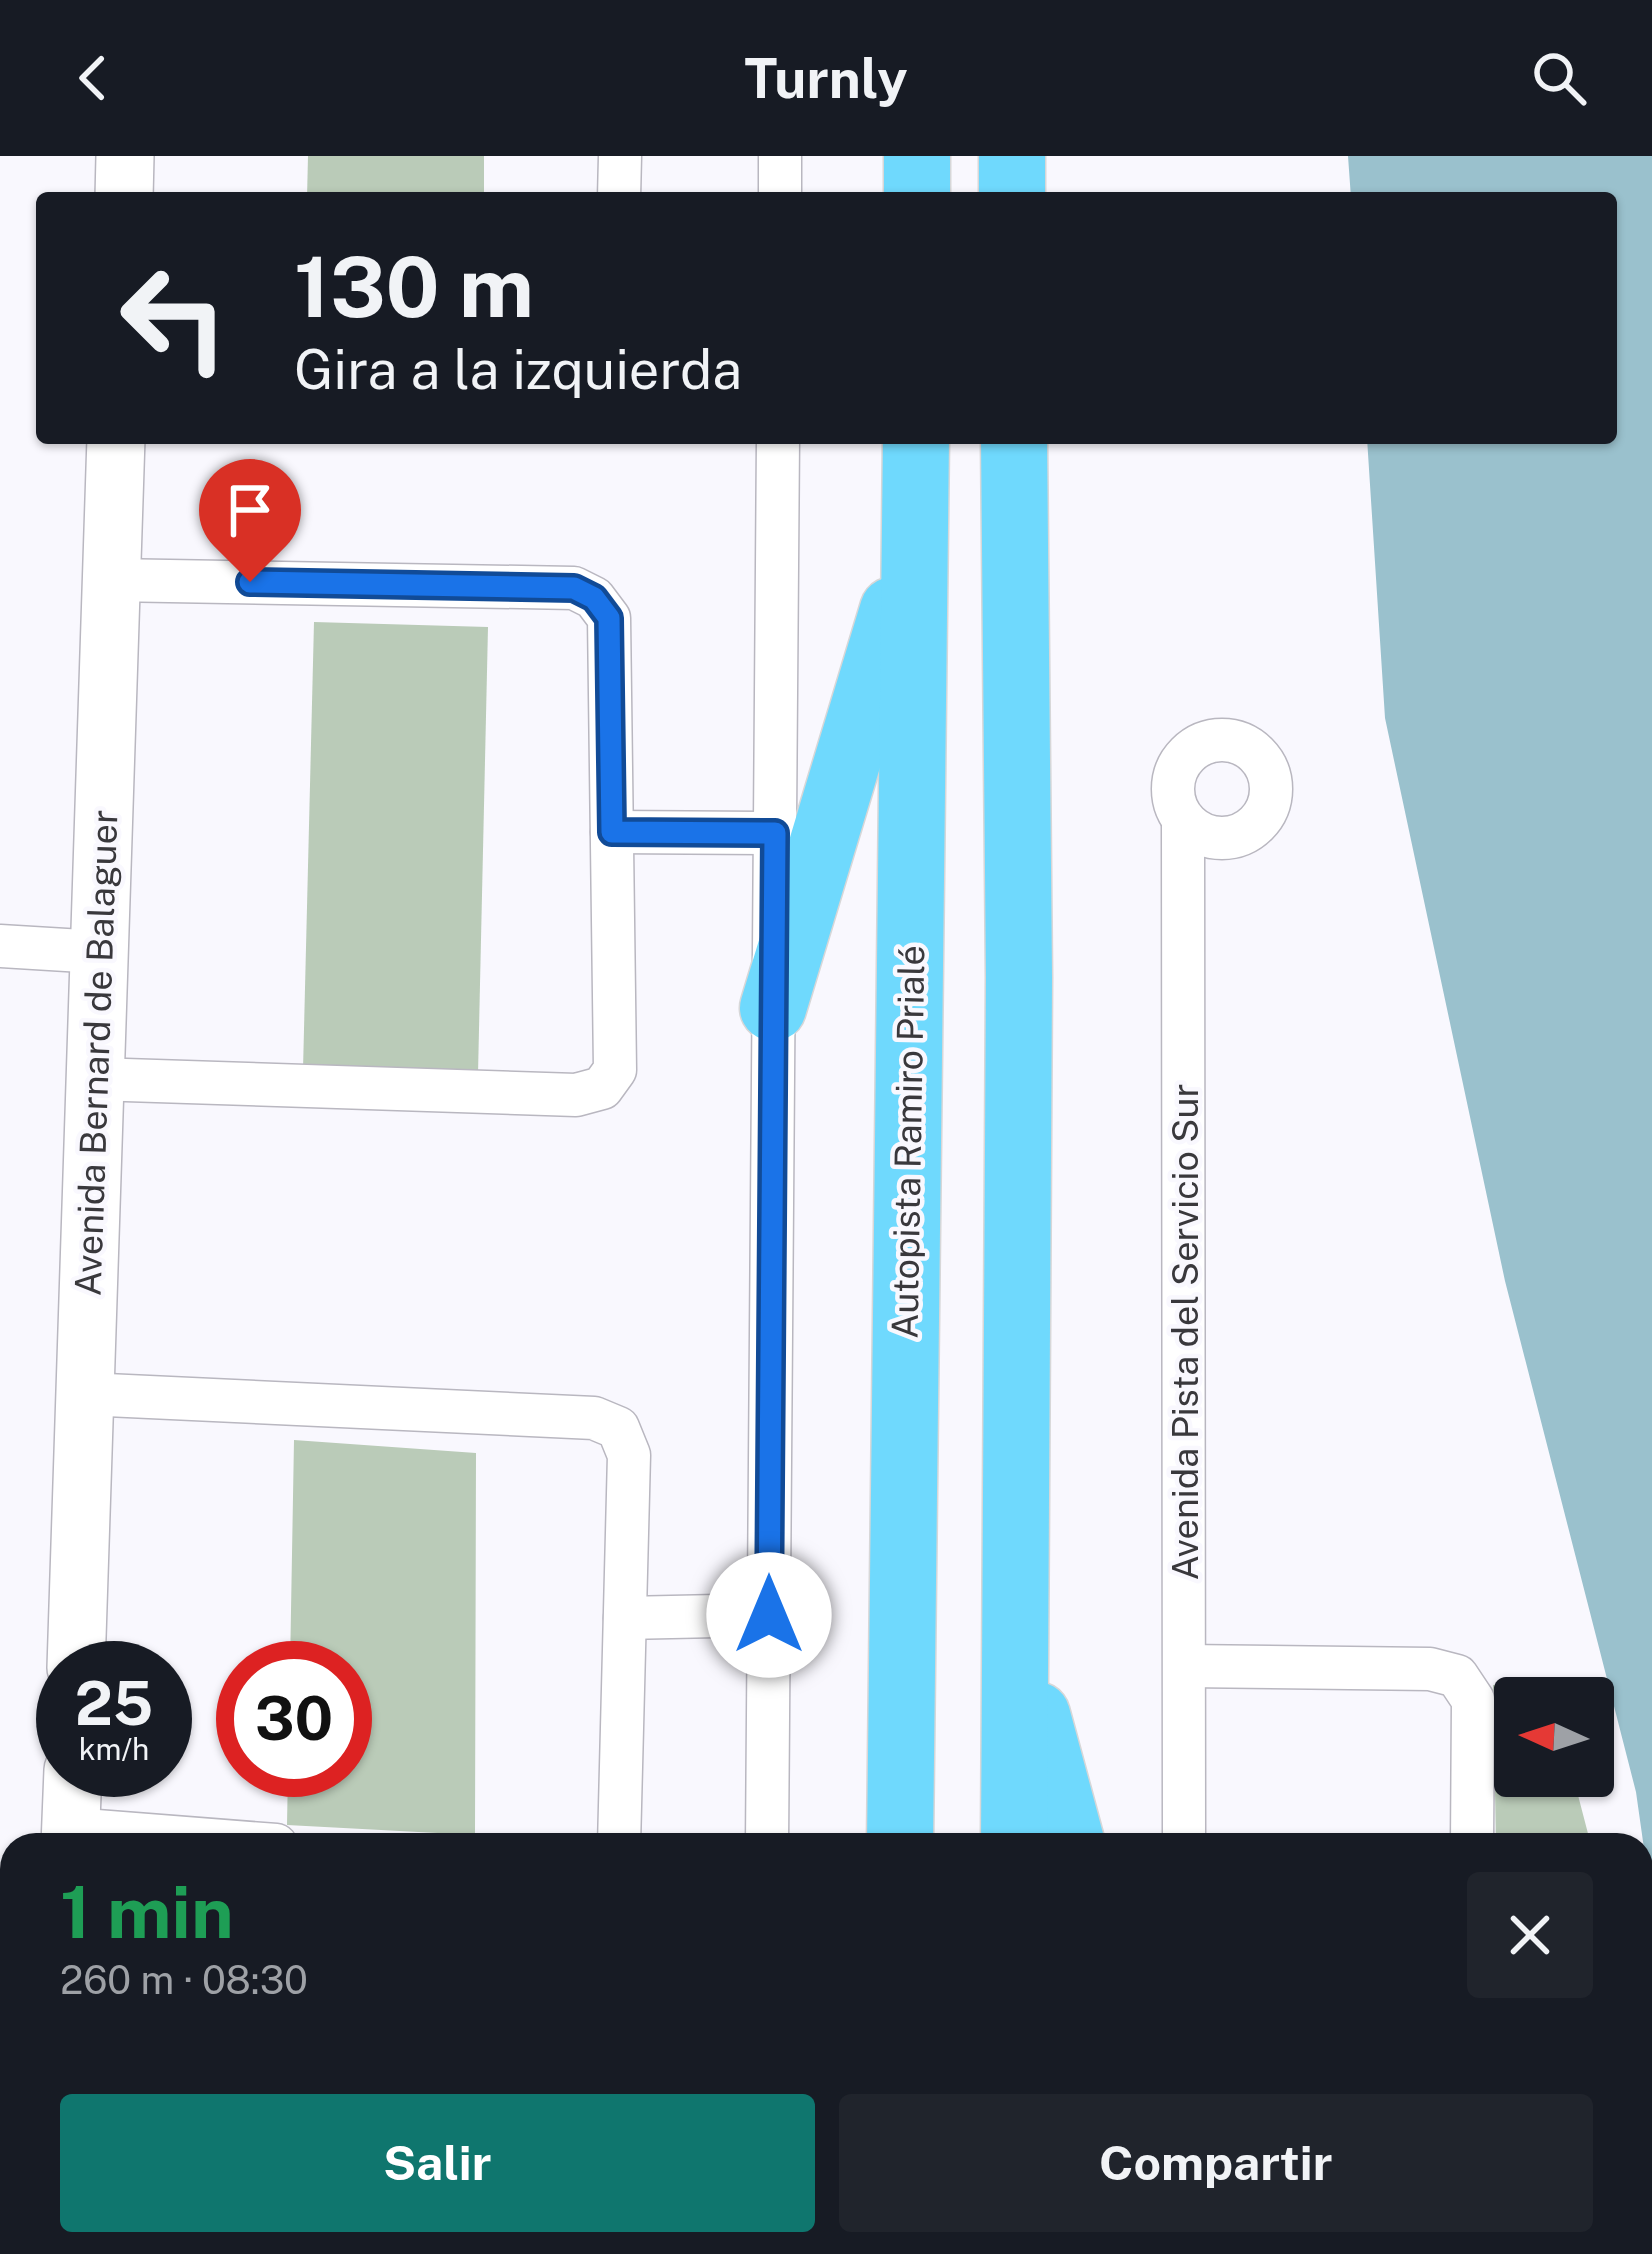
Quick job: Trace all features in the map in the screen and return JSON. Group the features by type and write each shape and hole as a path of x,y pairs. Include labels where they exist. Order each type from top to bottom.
{"highway":[{"path":"917,156 917,192"},
{"path":"1012,156 1012,192"},
{"name":"Autopista Ramiro Prialé","path":"900,1833 916,444"},
{"path":"1014,1833 1019,977 1015,444"},
{"path":"773,1007 915,537"},
{"path":"1016,1634 1069,1833"}],"street":[{"path":"124,192 125,156"},
{"path":"619,192 620,156"},
{"path":"779,192 780,156"},
{"name":"Avenida Bernard de Balaguer","path":"77,1641 116,444"},
{"path":"767,1833 778,444"},
{"path":"95,1078 576,1095 602,1088 615,1070 609,618 594,598 574,588 111,580"},
{"name":"Avenida Pista del Servicio Sur","path":"1183,820 1184,1833"},
{"path":"612,832 775,833"},
{"path":"0,946 99,952"},
{"path":"85,1394 594,1418 618,1428 629,1455 620,1833"},
{"path":"625,1618 769,1615"},
{"path":"1186,1666 1430,1669 1457,1676 1473,1700 1472,1833"},
{"path":"70,1833 72,1797"}],"green space":[{"path":"308,156 484,156 484,192 307,192"},
{"path":"314,622 488,627 478,1074 303,1070"},
{"path":"294,1440 476,1453 475,1833 287,1825 288,1797 372,1797 372,1641 290,1641"},
{"path":"1495,1797 1578,1797 1588,1833 1496,1833"}],"water":[{"path":"1348,156 1652,156 1652,1833 1642,1833 1614,1706 1614,1677 1607,1677 1505,1281 1385,718 1367,444 1617,444 1617,192 1351,192"}],"route":[{"path":"250,582 574,588 594,598 609,618 612,832 775,833 769,1615"}]}
